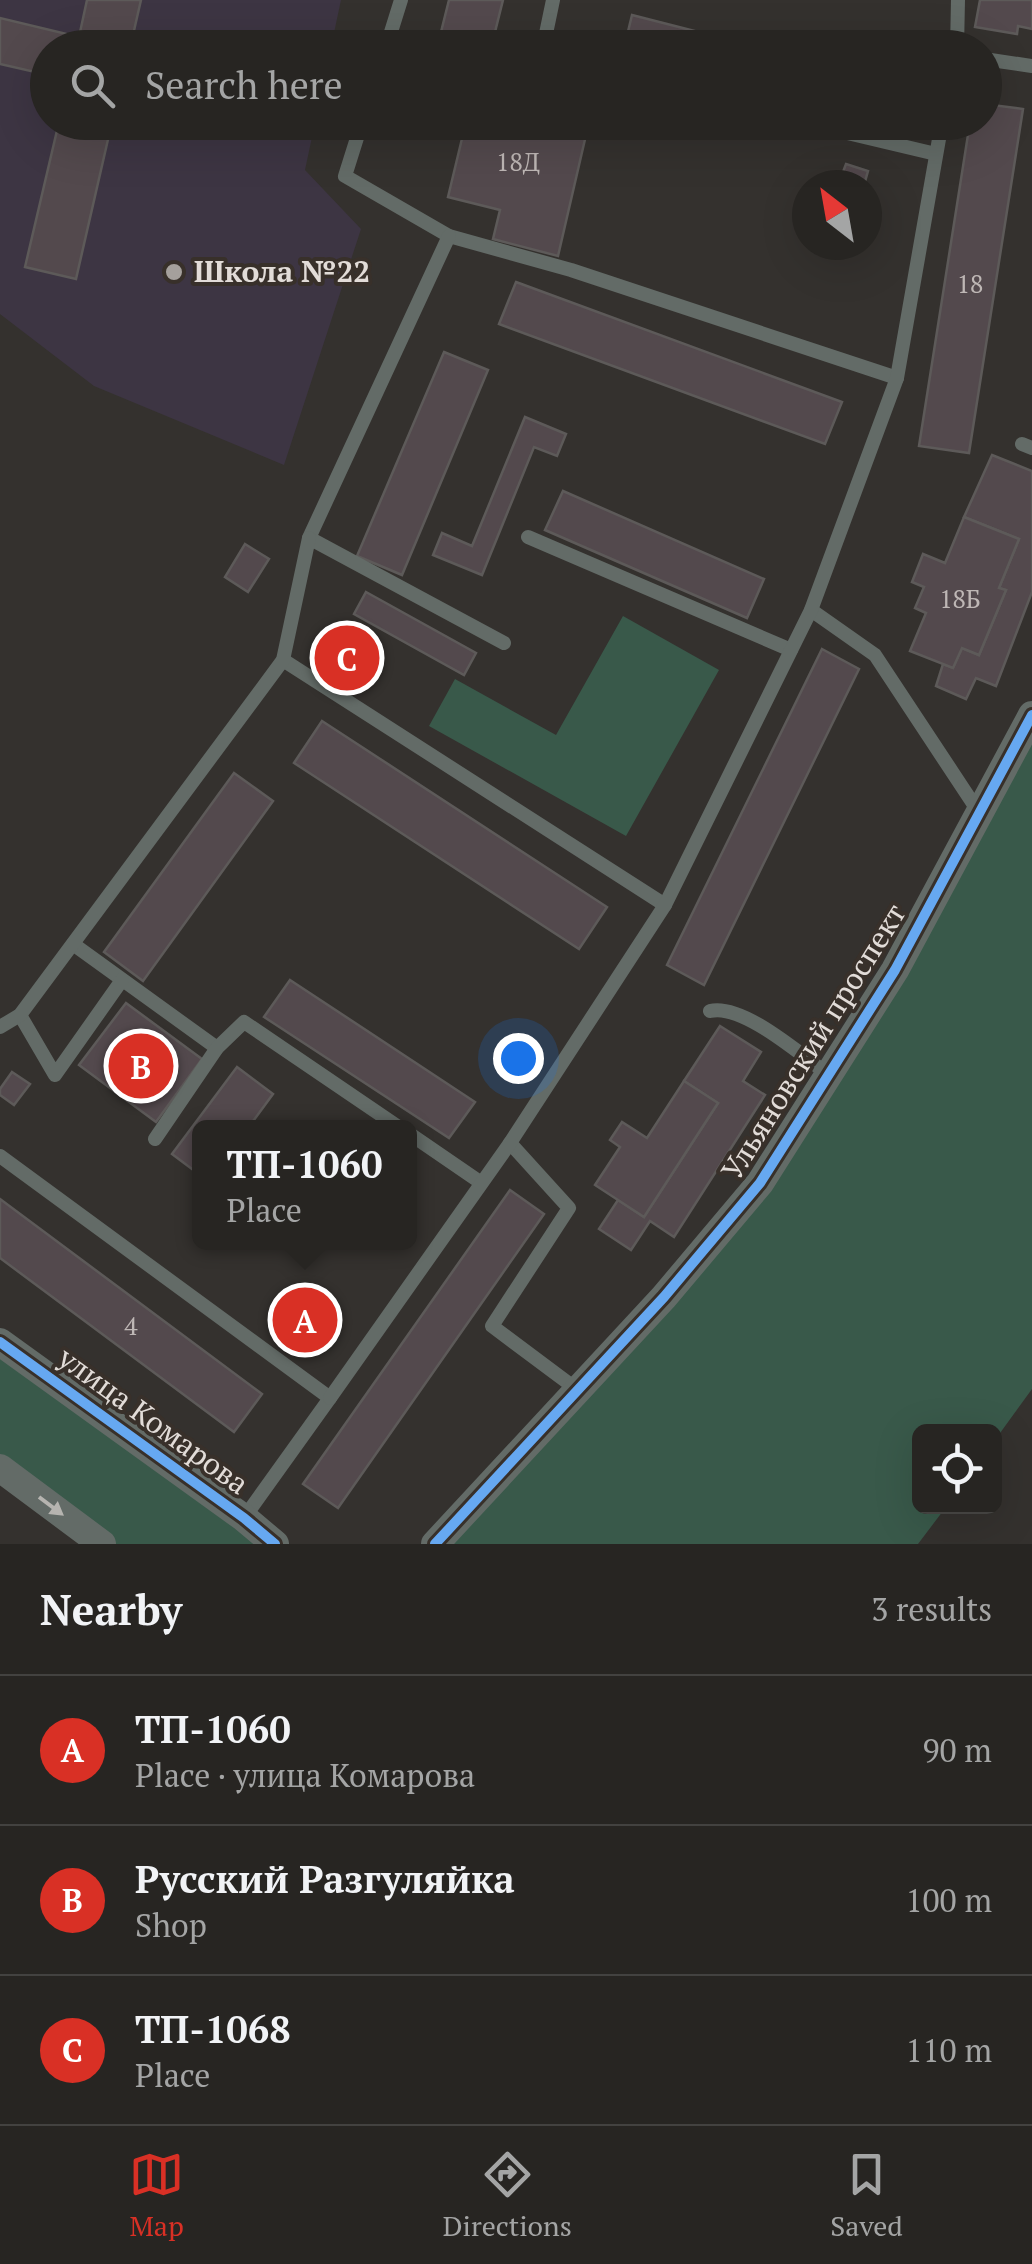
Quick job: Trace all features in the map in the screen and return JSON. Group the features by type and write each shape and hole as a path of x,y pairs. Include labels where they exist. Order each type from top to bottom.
{"street":[{"name":"Ульяновский проспект","path":"435,1544 579,1392 760,1184 895,970 1032,715"},
{"name":"улица Комарова","path":"0,1342 275,1544"},
{"path":"0,1468 102,1544"}],"lane":[{"path":"392,30 402,0"},
{"path":"547,30 553,0"},
{"path":"957,30 958,0"},
{"path":"1002,62 1032,66"},
{"path":"356,140 345,176 448,236 571,270 897,378"},
{"path":"877,140 936,154"},
{"path":"244,1518 510,1143 666,905 811,610 897,378 939,140"},
{"path":"0,1027 20,1015 283,660 308,538 448,236"},
{"path":"528,536 790,650"},
{"path":"308,538 504,644"},
{"path":"811,610 875,654 978,810"},
{"path":"283,660 666,905"},
{"path":"73,944 217,1048"},
{"path":"20,1015 54,1075 122,980"},
{"path":"710,1011 723,1008 747,1018 830,1075"},
{"path":"155,1139 217,1048 244,1022 388,1120"},
{"path":"417,1139 480,1182"},
{"path":"510,1143 569,1208 492,1326 579,1392"},
{"path":"0,1156 330,1398"}],"shaded area":[{"name":"Школа №22","path":"0,0 341,0 335,30 30,30 30,140 311,140 305,170 361,229 284,465 94,386 0,314"}],"green space":[{"path":"623,616 719,670 626,836 429,726 455,679 556,735"},
{"path":"1032,715 1032,1389 1002,1430 1002,1424 912,1424 912,1514 941,1514 918,1544 435,1544 760,1183"},
{"path":"0,1342 275,1544 102,1544 0,1468"}],"building":[{"path":"87,0 141,0 134,30 81,30"},
{"path":"449,0 503,0 496,30 442,30"},
{"path":"980,0 1032,0 1032,29 1018,26 1017,34 975,27"},
{"path":"632,15 691,30 628,30"},
{"path":"0,18 50,30 30,30 30,71 0,64"},
{"path":"1002,106 1023,109 969,453 919,446 967,140 1002,140"},
{"path":"55,140 108,140 76,279 25,267"},
{"path":"462,140 585,140 558,256 493,239 500,210 448,197"},
{"path":"846,164 865,170 844,170"},
{"path":"516,282 842,402 825,444 499,324"},
{"path":"444,352 488,370 402,575 357,556"},
{"path":"525,417 566,434 557,456 534,447 482,575 433,555 442,533 472,546"},
{"path":"992,455 1032,471 1032,592 996,686 976,678 966,699 936,686 943,664 953,668 962,648 979,655 1006,590 999,588 1019,539 964,517"},
{"path":"563,491 764,579 747,618 545,530"},
{"path":"964,517 1019,539 999,588 1006,590 979,655 962,648 953,668 910,651 926,613 915,608 924,587 912,582 923,554 945,563"},
{"path":"245,544 269,559 248,592 225,577"},
{"path":"366,592 476,653 464,675 354,614"},
{"path":"343,641 363,654 350,675 330,662"},
{"path":"822,649 859,669 704,985 667,965"},
{"path":"322,721 607,907 579,949 294,763"},
{"path":"234,773 273,801 143,981 104,952"},
{"path":"290,980 475,1102 449,1138 264,1017"},
{"path":"126,1003 202,1059 156,1122 79,1065"},
{"path":"720,1026 761,1052 743,1081 765,1095 674,1237 650,1221 631,1250 599,1229 618,1200 644,1217 718,1103 684,1081"},
{"path":"237,1067 273,1094 254,1120 197,1120"},
{"path":"12,1072 30,1084 14,1105 0,1095"},
{"path":"684,1081 718,1103 644,1217 595,1185 620,1147 610,1140 622,1122 647,1138"},
{"path":"192,1127 192,1169 172,1154"},
{"path":"510,1190 544,1214 338,1508 303,1484"},
{"path":"0,1199 262,1394 234,1432 0,1258"},
{"path":"303,1303 322,1318 307,1337 288,1322"}],"cycle path":[{"path":"435,1544 664,1297 760,1183 895,970 1032,715"},
{"path":"0,1342 275,1544"}],"place":[{"name":"Школа №22","path":"174,272"},
{"name":"ТП-1068","path":"347,658"},
{"name":"Русский Разгуляйка","path":"141,1066"},
{"name":"ТП-1060","path":"305,1320"}]}
